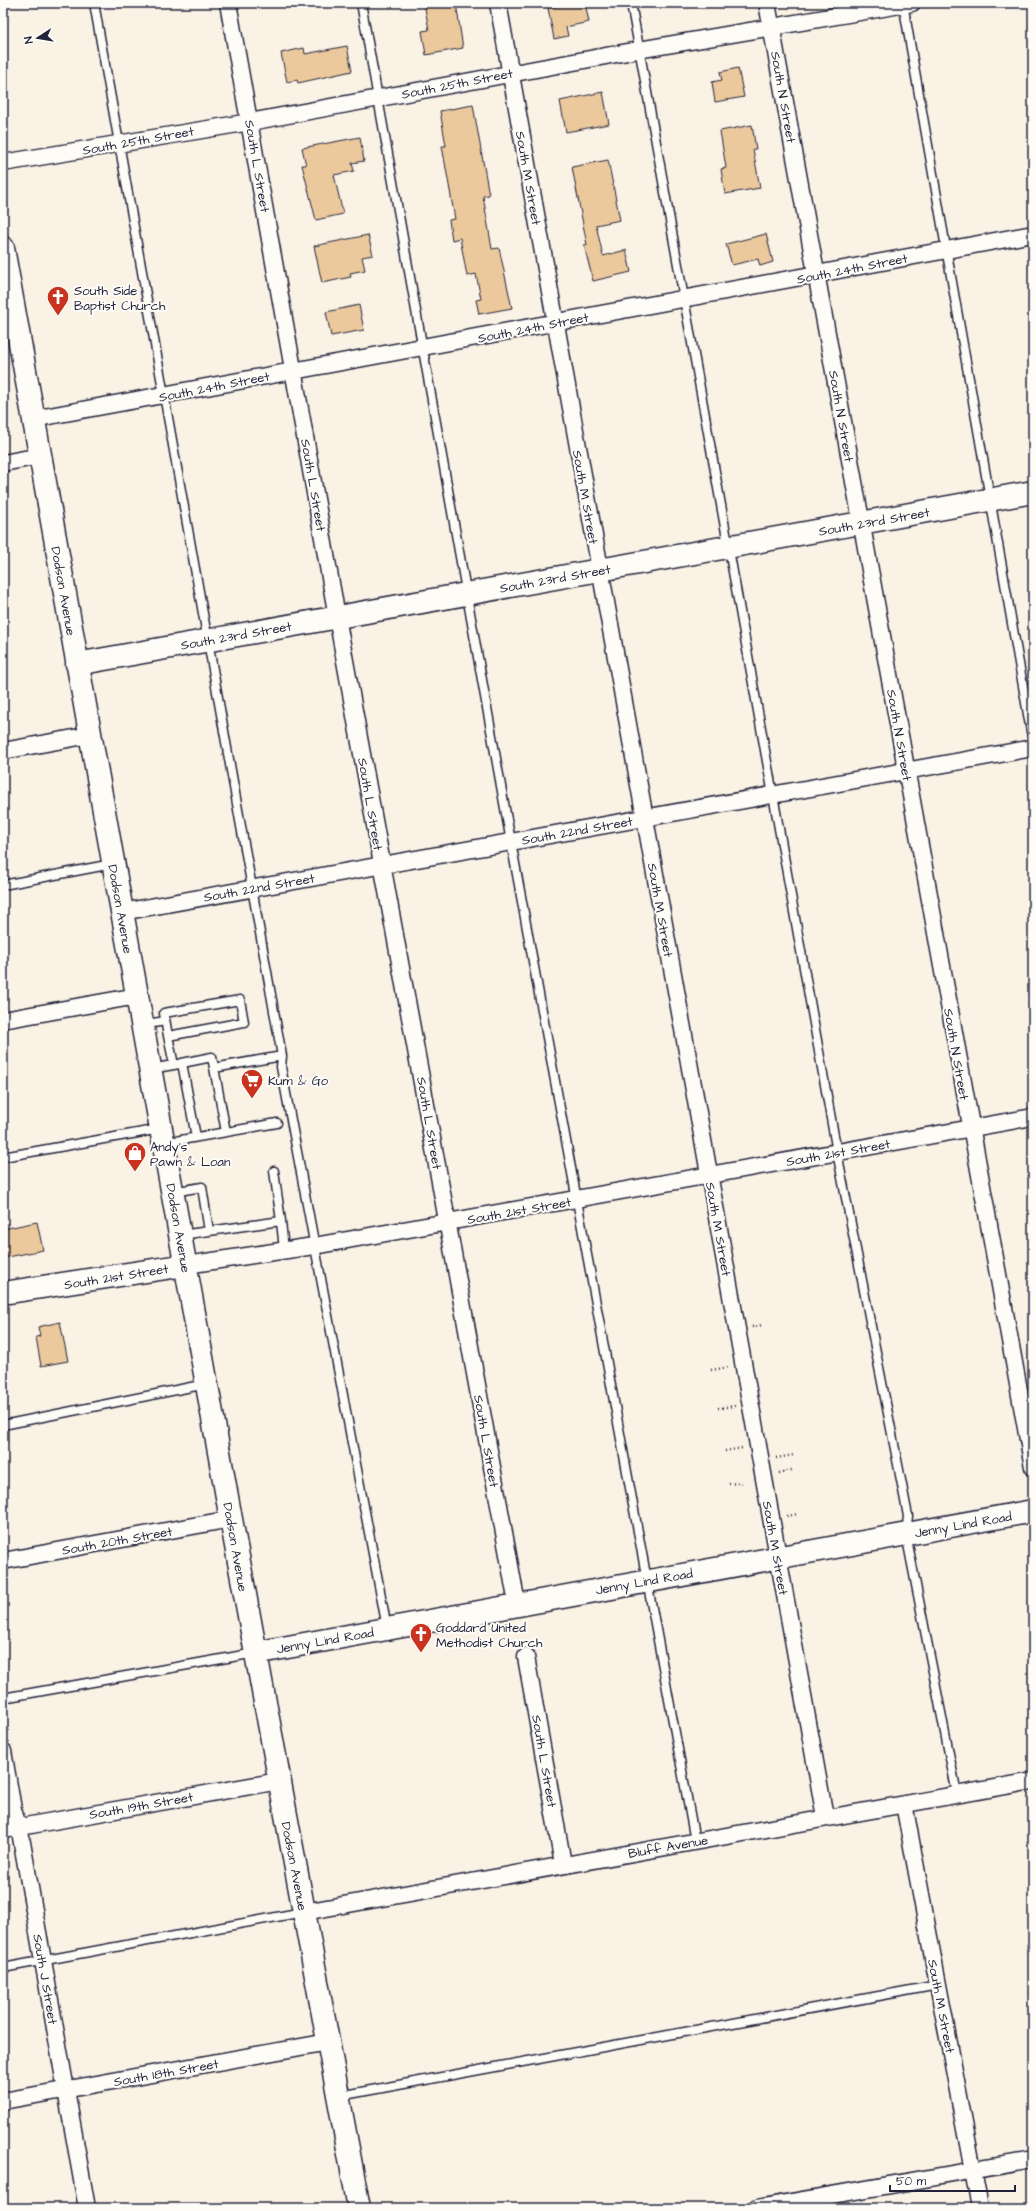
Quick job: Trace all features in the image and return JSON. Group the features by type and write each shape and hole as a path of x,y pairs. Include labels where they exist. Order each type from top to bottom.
{"street":[{"name":"South L Street","path":"228,3 337,617 517,1604"},
{"name":"South M Street","path":"498,3 554,323 825,1817"},
{"name":"South N Street","path":"767,3 1033,1467"},
{"name":"South 25th Street","path":"3,163 250,122 510,73 772,26 906,4"},
{"name":"South 24th Street","path":"33,419 1033,234"},
{"name":"Dodson Avenue","path":"3,248 186,1265 206,1384 359,2208"},
{"path":"3,463 40,456"},
{"name":"South 23rd Street","path":"77,664 1033,492"},
{"path":"3,751 90,735"},
{"name":"South 22nd Street","path":"122,912 1033,748"},
{"path":"3,1020 137,996"},
{"name":"South 21st Street","path":"3,1293 314,1246 1033,1117"},
{"name":"Jenny Lind Road","path":"256,1653 517,1604 1033,1511"},
{"name":"South 20th Street","path":"3,1561 231,1519"},
{"name":"South L Street","path":"526,1657 563,1864"},
{"name":"South J Street","path":"3,1751 10,1828 42,1962 87,2208"},
{"name":"South 19th Street","path":"10,1828 279,1781"},
{"name":"Bluff Avenue","path":"304,1912 563,1864 1033,1781"},
{"name":"South M Street","path":"904,1804 980,2208"},
{"name":"South 18th Street","path":"3,2101 328,2042"},
{"path":"757,2208 973,2169 1033,2160"}],"lane":[{"path":"94,3 282,1056 281,1067 387,1628"},
{"path":"361,3 511,842 578,1199 695,1841"},
{"path":"631,3 638,50 730,546 837,1152 908,1516 906,1534 957,1794"},
{"path":"906,4 946,250 1033,743"},
{"path":"3,885 113,863"},
{"path":"168,1036 244,1022 240,1000 164,1013 168,1036 178,1064 196,1137"},
{"path":"142,1025 165,1021"},
{"path":"214,1068 282,1056"},
{"path":"150,1069 212,1057 226,1132"},
{"path":"3,1157 162,1136 196,1137 277,1123"},
{"path":"274,1171 284,1250"},
{"path":"172,1193 202,1187 209,1231"},
{"path":"180,1235 281,1221"},
{"path":"3,1425 206,1384"},
{"path":"3,1698 256,1653"},
{"path":"3,1968 42,1962 304,1912"},
{"path":"338,2096 938,1985"}],"path":[{"path":"729,1484 744,1482"}],"building":[{"path":"424,3 456,3 463,48 426,55 422,31 429,30"},
{"path":"573,3 585,3 589,22 566,27 568,36 554,39 548,8"},
{"path":"347,46 352,71 298,83 297,80 287,82 281,53 304,48 305,54"},
{"path":"738,68 744,97 715,102 712,82 722,80 720,72"},
{"path":"603,92 609,124 566,132 560,101"},
{"path":"473,105 489,195 483,196 492,249 499,248 512,308 479,314 476,300 481,299 476,274 467,276 460,238 452,240 449,220 455,219 442,146 446,146 440,111"},
{"path":"752,125 756,149 753,149 760,188 725,194 721,169 726,168 720,131"},
{"path":"360,137 364,161 352,163 354,171 334,175 343,214 316,220 302,165 306,165 302,148"},
{"path":"608,160 620,220 596,225 603,256 626,250 631,272 593,281 584,245 587,245 572,167"},
{"path":"766,234 773,262 760,266 758,259 732,265 726,244"},
{"path":"368,235 373,255 362,257 365,270 350,273 351,277 322,283 314,246"},
{"path":"359,305 364,330 331,336 326,312"},
{"path":"37,1222 43,1250 3,1258 3,1229"},
{"path":"60,1322 68,1361 41,1366 36,1337 40,1336 38,1327"}],"place":[{"name":"South Side Baptist Church","path":"58,316"},
{"name":"Kum & Go","path":"252,1100"},
{"name":"Andy's Pawn & Loan","path":"135,1172"},
{"name":"Goddard United Methodist Church","path":"421,1654"}]}
